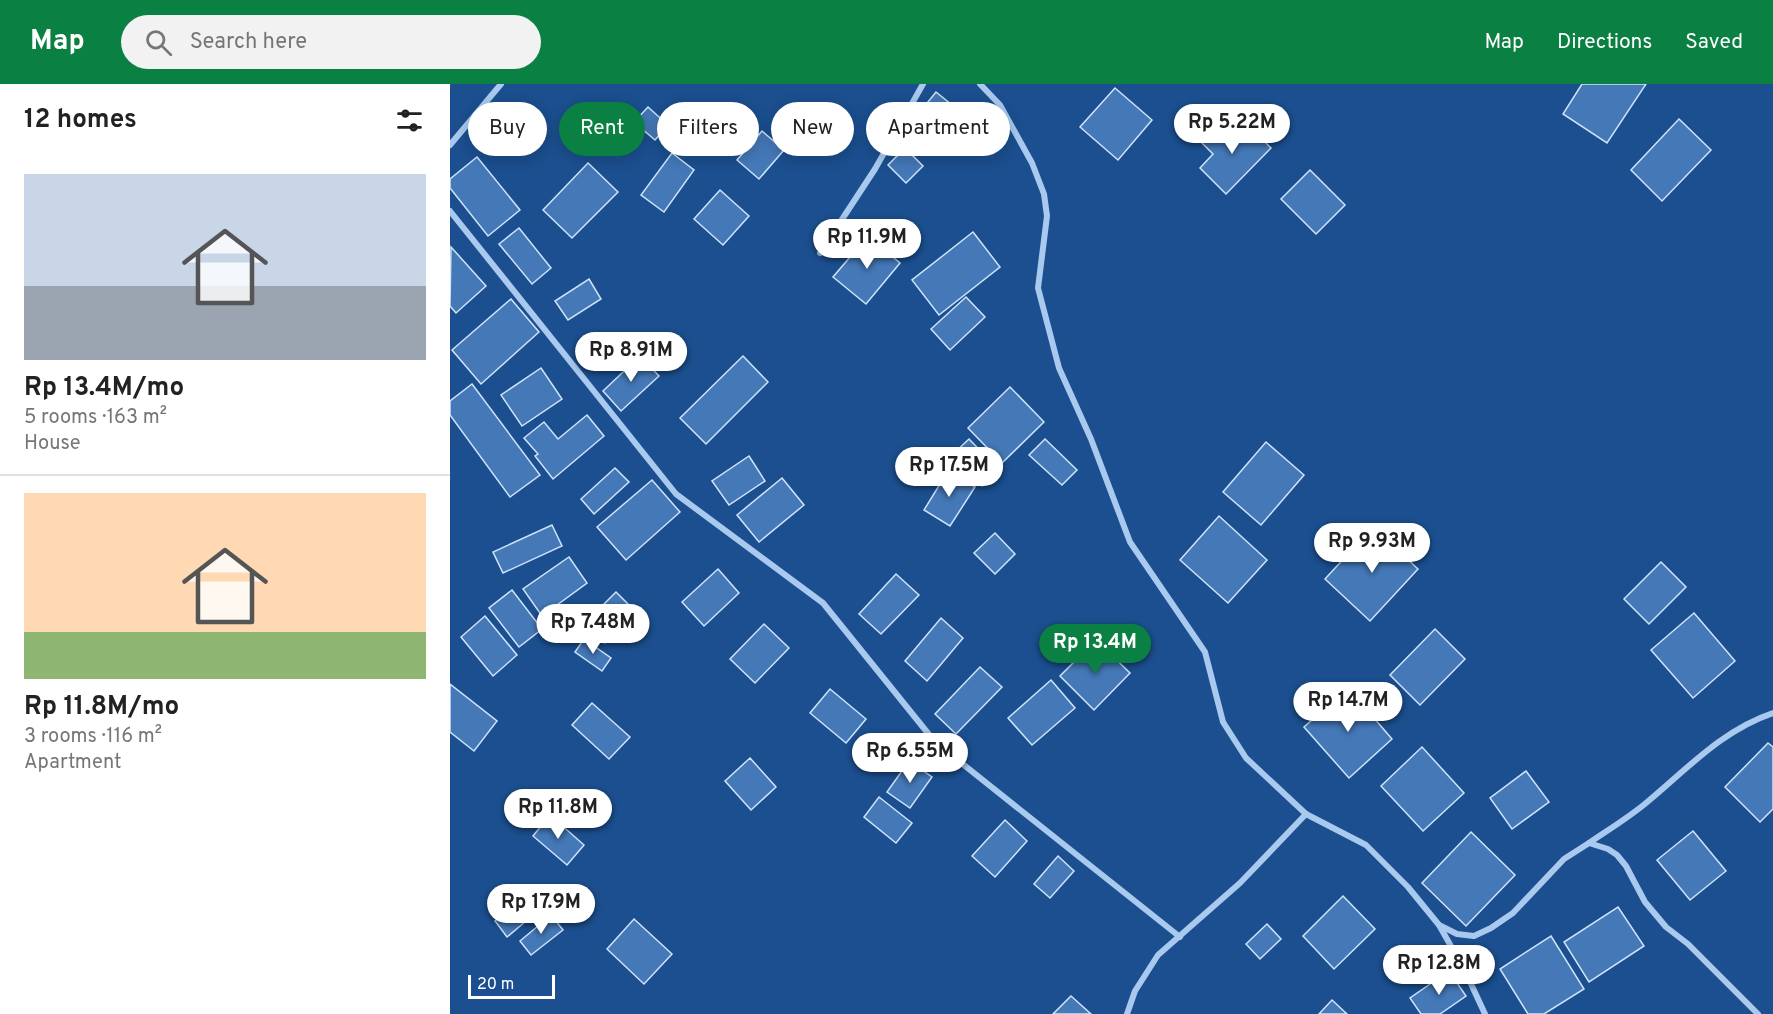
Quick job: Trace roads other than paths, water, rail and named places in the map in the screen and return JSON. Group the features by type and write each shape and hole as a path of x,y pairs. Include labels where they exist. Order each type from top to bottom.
{"street":[{"path":"450,145 501,84"},
{"path":"820,254 875,169 923,84"},
{"path":"980,84 1000,105 1032,163 1044,194 1047,216 1038,288 1059,368 1091,439 1130,542 1205,652 1223,722 1246,758 1306,814 1366,845 1408,887 1439,925 1465,970 1485,1014"},
{"path":"450,211 676,494 823,603 935,742 1180,937"},
{"path":"1439,925 1456,934 1474,936 1491,928 1513,913 1564,859 1645,804 1686,767 1728,735 1773,713"},
{"path":"1127,1014 1135,991 1158,955 1240,883 1306,814"},
{"path":"1589,843 1608,849 1617,855 1626,866 1645,902 1666,927 1688,944 1758,1014"}]}
